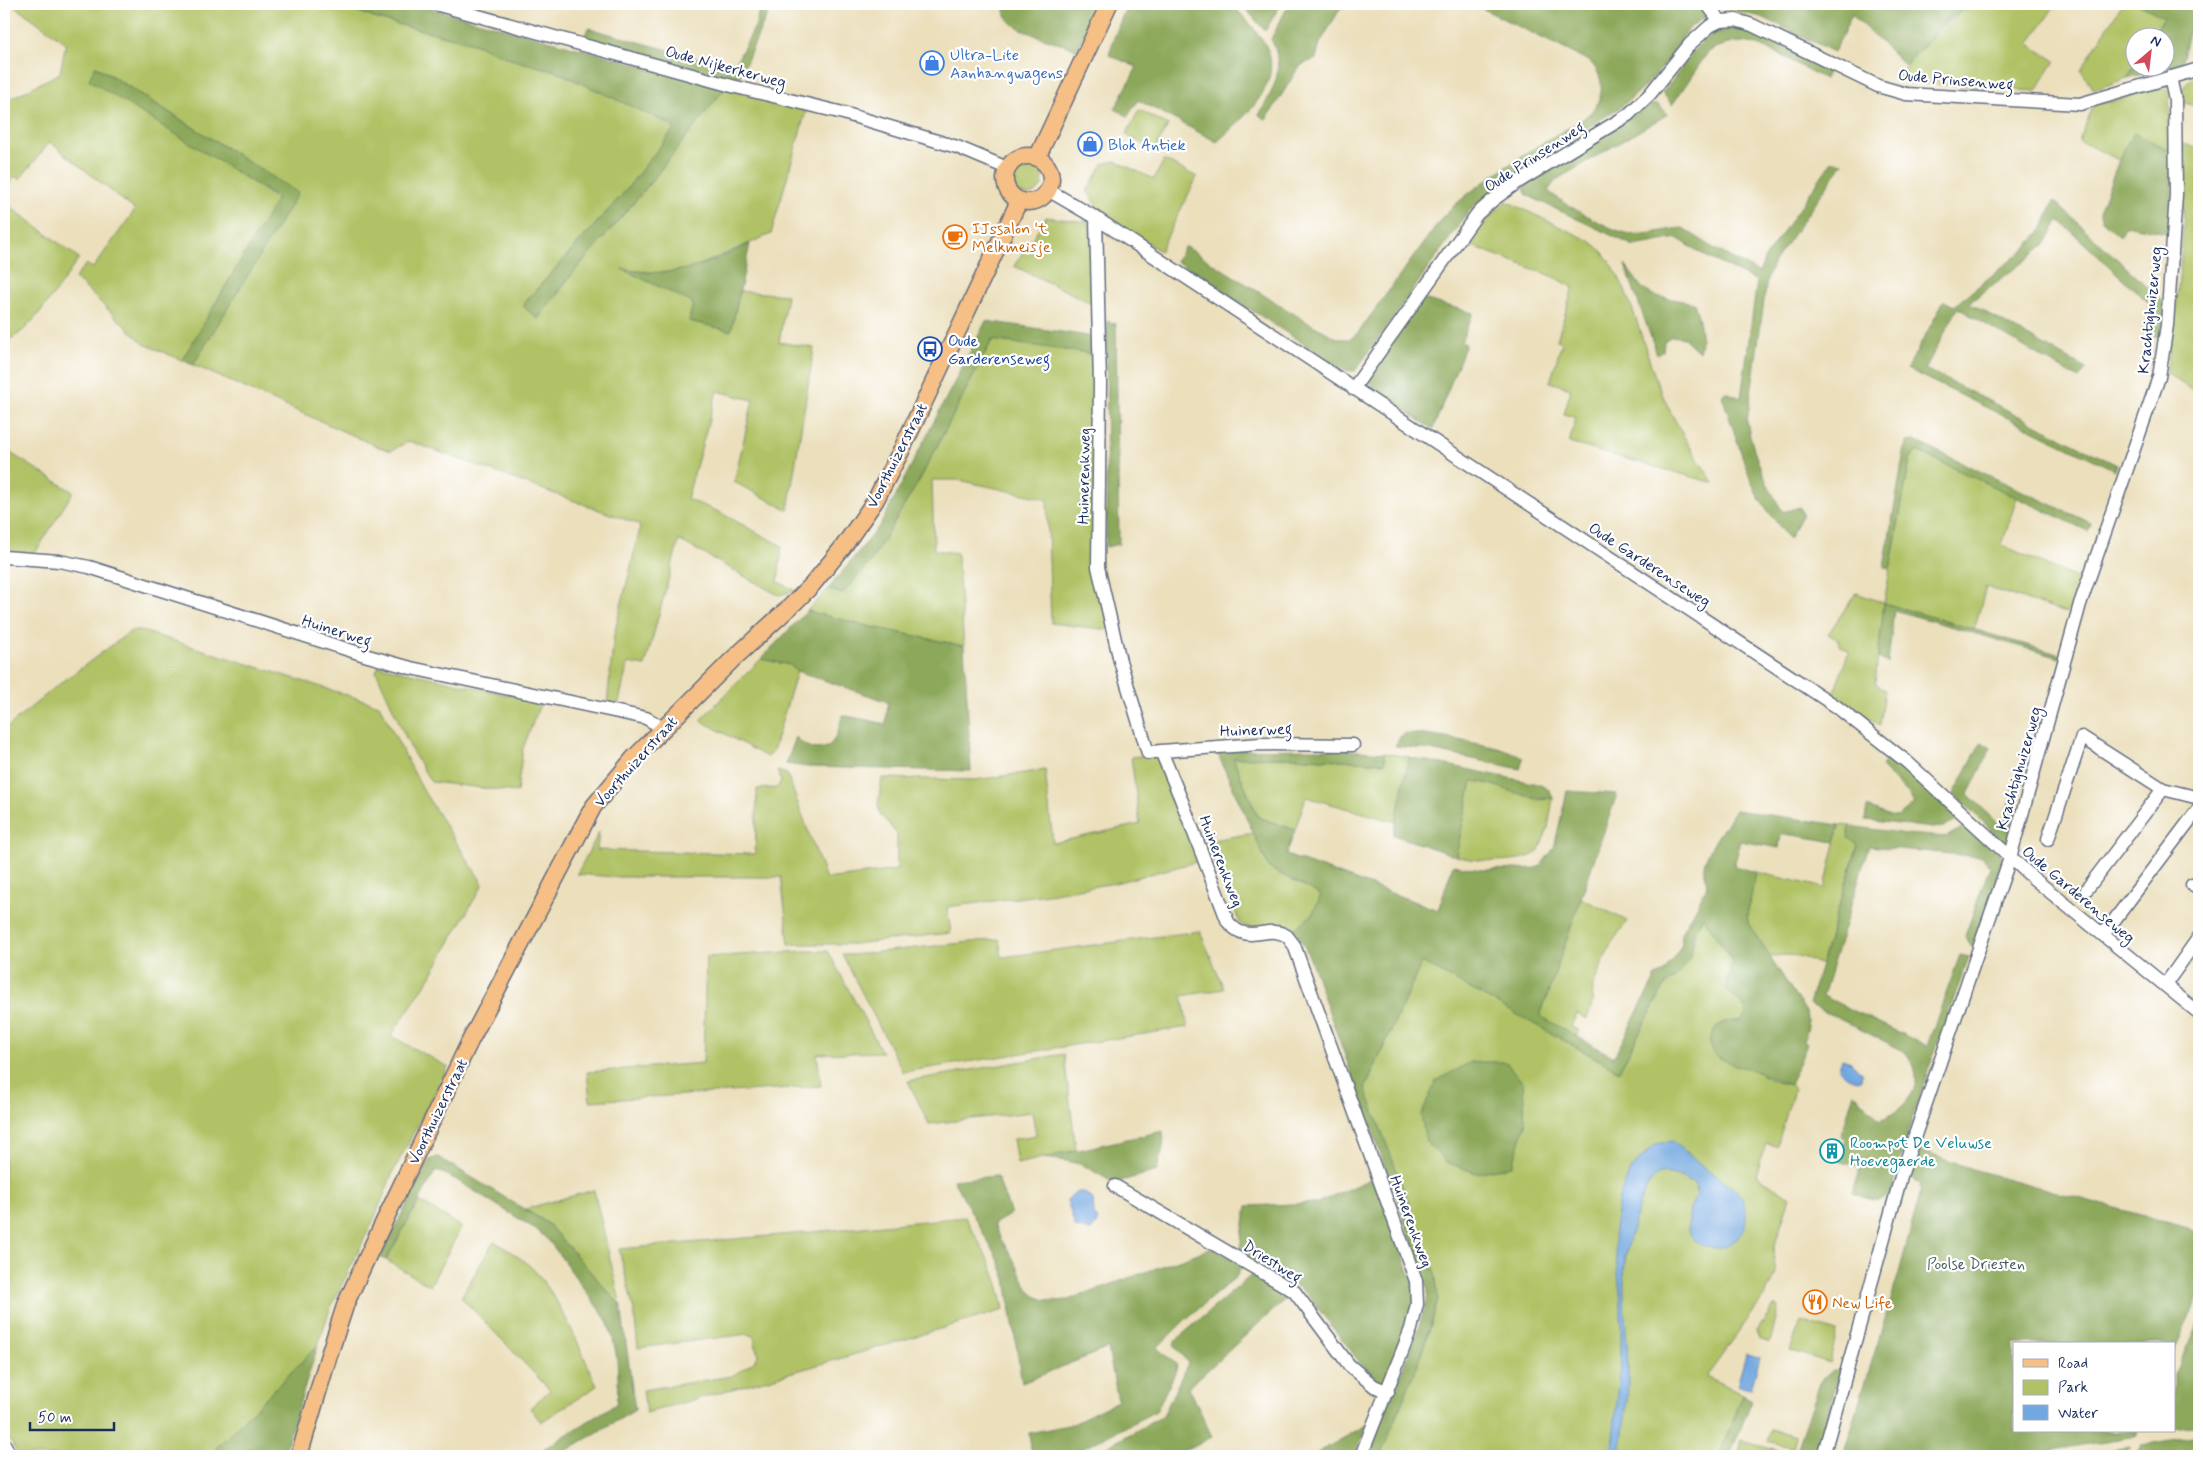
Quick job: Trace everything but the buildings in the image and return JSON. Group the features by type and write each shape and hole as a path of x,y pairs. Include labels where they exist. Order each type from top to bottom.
{"main road":[{"path":"1037,158 1109,4"},
{"path":"1022,156 1037,158 1048,168 1050,183 1048,190 1035,201 1019,200 1007,190 1004,179 1007,168 1013,161 1022,156"},
{"name":"Voorthuizerstraat","path":"299,1456 346,1303 470,1041 593,806 633,759 671,725 812,585 843,547 875,501 901,451 1019,200"}],"street":[{"name":"Oude Nijkerkerweg","path":"435,4 732,86 843,113 957,147 1007,168"},
{"path":"1707,4 1720,21"},
{"name":"Oude Prinsenweg","path":"1353,389 1477,214 1518,182 1628,115 1650,94 1696,38 1710,26 1720,21 1736,20 1752,25 1878,86 1906,94 2080,104 2167,78"},
{"name":"Oude Prinsenweg","path":"2176,75 2199,69"},
{"name":"Krachtighuizerweg","path":"1823,1456 1902,1174 2010,858 2080,604 2159,377 2167,325 2176,195 2175,100 2170,78"},
{"name":"Oude Garderenseweg","path":"1048,190 1096,218 1837,707 1907,762 2010,858 2199,1013"},
{"name":"Huinerenkweg","path":"1096,218 1100,384 1098,567 1120,661 1148,753 1161,751 1228,922 1234,930 1243,934 1275,933 1287,936 1294,945 1416,1281 1417,1304 1411,1329 1388,1392 1361,1456"},
{"name":"Huinerweg","path":"4,557 89,567 411,668 671,725"},
{"path":"2048,838 2082,737 2163,789 2199,798"},
{"name":"Huinerweg","path":"1161,751 1261,744 1353,745"},
{"path":"2087,889 2163,789"},
{"path":"2103,935 2199,808"},
{"path":"2165,985 2199,937"},
{"name":"Driestweg","path":"1115,1186 1294,1291 1349,1365 1374,1386 1388,1392"},
{"path":"4,1444 11,1456"}],"green space":[{"path":"17,4 338,4 377,19 474,43 511,59 555,71 671,124 674,129 622,195 525,302 555,298 568,279 642,193 725,88 806,111 771,234 688,270 662,273 625,270 694,303 689,321 731,330 740,291 787,295 779,342 814,348 788,510 734,482 753,400 717,391 687,499 719,512 782,546 778,582 796,591 778,595 679,540 645,666 628,663 618,706 607,704 614,635 640,529 638,524 409,441 391,451 379,447 193,365 297,193 96,66 277,200 182,360 144,344 75,278 86,264 93,268 135,210 50,142 19,180 15,176 4,192 4,102 60,73 66,43 16,7"},
{"path":"338,4 414,4 725,88 642,193 568,279 538,319 524,307 525,302 622,195 674,129 671,125 555,71 510,59 474,43 377,19"},
{"path":"760,4 772,4 740,76 731,80 584,38 588,28 730,67 734,66 756,25"},
{"path":"1007,4 1046,4 1051,6 1053,4 1098,4 1077,50 1015,26 1006,16 1005,6"},
{"path":"1127,4 1232,4 1263,40 1270,60 1270,74 1265,87 1258,100 1248,112 1217,142 1138,100 1128,116 1115,109 1137,67 1109,55"},
{"path":"1242,4 1281,4 1265,31"},
{"path":"1289,4 1343,4 1320,43 1316,59 1303,64 1297,70 1265,119 1259,115 1273,87 1278,69 1278,59 1271,39"},
{"path":"1473,4 1701,4 1708,9 1709,19 1703,18 1689,28 1662,68 1640,91 1622,106 1515,173 1469,211 1355,371 1344,370 1176,261 1185,246 1307,322 1339,339 1350,339 1358,333 1444,215 1495,174 1582,120 1591,112 1599,100 1601,93 1600,79 1598,72 1589,61"},
{"path":"1724,4 1969,4 1942,26 1905,65 1852,15 1834,52 1762,17 1739,12"},
{"path":"1969,4 2056,4 2029,44 2055,61 2036,91 1910,83 1896,79 1912,57"},
{"path":"2122,4 2138,4 2164,17 2157,28 2126,28 2127,78 2094,90 2081,70"},
{"path":"2138,4 2196,4 2181,65 2176,66 2176,28 2157,28 2164,17"},
{"path":"1726,28 1743,29 1830,68 1825,79 1762,47 1742,42 1729,44 1708,52 1672,105 1662,92 1697,47 1714,33"},
{"path":"95,66 298,193 193,365 182,360 277,199 89,80"},
{"path":"2199,77 2199,107 2181,102 2182,92 2187,82"},
{"path":"2157,87 2167,89 2169,95 2172,151 2133,133 2119,160 2079,141 2094,104 2118,100"},
{"path":"1657,104 1668,114 1556,180 1548,191 1588,216 1621,232 1643,234 1683,228 1717,250 1759,273 1765,258 1832,161 1843,163 1774,262 1767,279 1747,422 1761,469 1783,512 1800,507 1803,514 1789,539 1760,500 1750,479 1722,396 1725,392 1741,398 1757,281 1707,257 1677,238 1634,246 1527,195 1524,189 1526,185 1649,105"},
{"path":"1139,110 1168,125 1155,150 1126,135"},
{"path":"2133,133 2172,151 2172,234 2126,225 2120,236 2102,220 2099,212 2119,160"},
{"path":"2183,144 2199,149 2199,395 2166,373 2181,259 2184,202"},
{"path":"1164,160 1197,177 1160,251 1098,212 1094,200 1087,191 1103,164 1115,161 1154,179"},
{"path":"1027,163 1039,167 1043,179 1039,191 1027,195 1015,191 1011,179 1015,167"},
{"path":"1506,201 1590,241 1603,253 1624,287 1659,387 1671,413 1714,483 1569,443 1576,418 1564,414 1571,389 1550,382 1562,342 1557,340 1573,287 1552,276 1464,243"},
{"path":"2054,201 2165,303 2161,338 2146,333 2150,304 2059,220 2044,246 1969,303 2086,369 2079,379 1958,308 1925,369 2117,465 2115,470 1907,369 1944,301 1954,306 2027,247 2043,228"},
{"path":"4,202 79,258 34,320 13,338 4,340"},
{"path":"1046,217 1087,222 1090,228 1093,304 1014,266"},
{"path":"750,244 731,331 689,321 693,303 622,269 641,272 674,271 703,264"},
{"path":"1625,265 1642,288 1655,296 1694,303 1701,333 1699,352 1684,338 1672,336 1664,341 1663,351 1657,354"},
{"path":"1423,299 1473,313 1461,342 1466,344 1433,429 1376,391 1371,383 1370,374"},
{"path":"986,321 1095,337 1095,354 992,340 919,481 871,561 842,594 828,589 881,524"},
{"path":"1107,321 1116,324 1119,544 1106,547"},
{"path":"992,340 1095,354 1095,526 1110,630 1051,623 1047,499 958,480 932,480 934,550 957,553 964,646 867,626 807,611 828,589 842,594 919,481"},
{"path":"1915,441 2091,523 2088,531 1917,451 1910,459 1890,568 1884,567 1905,447 1907,442"},
{"path":"4,449 73,492 34,555 4,554"},
{"path":"1917,451 2017,497 2002,545 2083,581 2076,606 2066,613 1986,587 1974,630 1884,603 1910,459"},
{"path":"1856,593 1884,603 1875,683 1885,690 1880,726 1834,693 1849,651 1839,645 1840,641 1828,634"},
{"path":"1884,603 2061,655 2060,658 1894,610 1888,663 1878,658"},
{"path":"807,611 867,626 964,646 971,771 808,767 786,764 796,737 806,746 812,748 824,748 829,745 837,734 842,715 886,724 888,702 797,671 790,665 761,659"},
{"path":"139,630 379,705 424,792 483,884 429,979 391,1036 448,1067 393,1172 375,1217 330,1309 318,1345 210,1456 19,1456 4,1430 4,730 53,689 131,631"},
{"path":"761,659 790,665 797,671 773,751 767,757 700,720"},
{"path":"379,666 541,702 523,748 517,792 431,782 412,751 376,671"},
{"path":"1406,733 1448,738 1486,746 1516,754 1523,758 1520,769 1426,749 1395,746 1400,737"},
{"path":"1981,742 1991,748 1968,794 2002,827 2020,764 2027,768 2006,844 1954,794"},
{"path":"1333,749 1384,753 1385,763 1293,757 1233,758 1258,817 1295,830 1286,855 1438,910 1453,865 1481,870 1536,868 1541,865 1554,848 1567,791 1617,794 1540,1016 1614,1057 1656,976 1664,972 1679,950 1682,943 1681,933 1706,889 1707,883 1704,866 1706,860 1735,810 1839,825 1835,842 1793,835 1781,835 1779,848 1741,841 1734,866 1756,872 1747,915 1748,923 1806,1012 1808,1027 1804,1041 1807,1044 1790,1085 1723,1060 1710,1049 1709,1041 1716,1028 1725,1022 1740,1021 1744,1017 1746,1010 1727,991 1726,982 1733,962 1703,916 1693,936 1692,950 1686,964 1665,985 1619,1071 1422,962 1365,1088 1427,1250 1436,1277 1438,1300 1419,1362 1380,1456 1367,1456 1416,1336 1427,1301 1428,1289 1313,967 1303,944 1293,930 1312,915 1321,895 1269,868 1216,750"},
{"path":"1384,753 1409,757 1396,822 1306,797 1295,830 1258,817 1233,758 1293,757 1385,763"},
{"path":"1159,754 1200,861 1115,883 947,907 951,933 854,944 789,944 781,877 614,877 577,874 599,832 597,850 755,854 757,789 777,788 781,781 777,771 787,774 826,879 897,870 897,834 880,814 878,805 882,778 975,780 1045,770 1053,843 1140,824 1131,757"},
{"path":"1892,755 1962,817 1943,827 1932,828 1865,820 1867,807 1890,816 1898,817 1914,804 1909,794 1883,769 1882,766"},
{"path":"1409,757 1533,783 1548,789 1553,798 1523,795 1493,785 1472,781 1456,856 1393,835"},
{"path":"1472,781 1490,783 1539,800 1553,798 1548,828 1538,852 1521,859 1498,861 1475,860 1456,856"},
{"path":"1969,824 2003,857 1972,947 1965,936 1990,866 1982,857 1869,846 1823,996 1927,1046 1960,955 1969,957 1917,1105 1890,1195 1877,1201 1852,1193 1860,1167 1839,1161 1845,1138 1841,1136 1854,1093 1880,1120 1891,1115 1908,1100 1916,1082 1912,1062 1904,1051 1809,1004 1858,845 1848,838 1850,826 1906,834 1946,837"},
{"path":"1839,825 1850,826 1848,838 1858,844 1821,965 1796,956 1769,957 1748,923 1747,915 1756,872 1825,888"},
{"path":"1254,833 1269,868 1321,895 1312,915 1293,930 1246,927 1240,923 1206,841"},
{"path":"1581,898 1627,921 1611,944 1593,985 1592,1004 1587,1019 1577,1014 1571,1026 1580,1031 1577,1037 1540,1016"},
{"path":"1703,916 1733,962 1726,982 1734,997 1746,1010 1744,1017 1740,1021 1723,1022 1712,1033 1759,1073 1780,1083 1790,1084 1794,1089 1777,1146 1766,1144 1756,1175 1790,1197 1773,1251 1776,1274 1764,1297 1707,1376 1743,1395 1719,1456 1620,1456 1628,1376 1623,1308 1625,1261 1631,1231 1640,1202 1651,1181 1660,1174 1670,1174 1695,1184 1696,1198 1690,1208 1689,1233 1699,1243 1711,1247 1727,1183 1708,1171 1686,1151 1648,1152 1631,1168 1619,1198 1615,1237 1621,1302 1622,1347 1611,1456 1380,1456 1429,1333 1438,1300 1436,1277 1365,1089 1422,961 1619,1071 1665,985 1671,981 1690,956 1692,936","holes":["1523,1083 1525,1126 1512,1166"]},
{"path":"1200,931 1224,989 1182,996 1188,1027 903,1072 842,954 851,955 999,939 1002,957"},
{"path":"828,951 882,1052 817,1054 821,1086 590,1101 587,1072 703,1063 706,957"},
{"path":"1064,1054 1076,1150 1017,1164 1013,1139 1036,1135 1032,1112 929,1124 908,1081"},
{"path":"1471,1062 1506,1062 1523,1083 1525,1126 1512,1166 1476,1173 1446,1162 1426,1142 1421,1115 1436,1081"},
{"path":"1163,1131 1163,1147 1157,1171 1114,1183 1083,1165 1043,1158"},
{"name":"Poolse Driesten","path":"1915,1149 1972,1169 2199,1231 2199,1296 2176,1347 2176,1342 2013,1342 2013,1432 2138,1432 2136,1436 2018,1456 1843,1456 1899,1273 1921,1191 1919,1184 1908,1175"},
{"path":"438,1157 547,1223 621,1306 635,1410 557,1456 532,1456 616,1404 618,1372 610,1329 606,1319 550,1242 537,1230 455,1179 436,1170 386,1260 380,1257 429,1160"},
{"path":"997,1176 1011,1214 994,1224 1025,1284 1035,1296 1043,1299 1054,1301 1068,1300 1212,1248 1239,1263 1240,1270 1237,1276 1185,1320 1157,1348 1177,1365 1176,1371 1156,1411 1080,1450 1082,1456 1032,1456 1029,1433 1069,1425 1118,1401 1108,1348 1022,1383 1006,1279 999,1261 953,1180"},
{"path":"1375,1177 1416,1291 1415,1306 1383,1385 1372,1378 1307,1294 1300,1288 1239,1253 1247,1206 1317,1203"},
{"path":"594,1190 621,1306 547,1223 525,1209"},
{"path":"419,1201 461,1228 430,1286 386,1260"},
{"path":"965,1217 994,1273 1004,1310 646,1413 643,1390 732,1376 754,1362 758,1356 754,1337 748,1334 638,1348 634,1311 619,1249"},
{"path":"494,1241 529,1265 550,1291 568,1322 597,1386 541,1422 530,1408 550,1390 461,1297"},
{"path":"1255,1272 1292,1293 1189,1387 1212,1437 1172,1456 1090,1456 1163,1416 1188,1363 1174,1345 1176,1340"},
{"path":"1774,1306 1779,1307 1770,1343 1759,1339 1756,1331"},
{"path":"2199,1320 2199,1425 2176,1429 2176,1371"},
{"path":"1801,1321 1837,1332 1829,1363 1790,1350"},
{"path":"318,1345 283,1456 210,1456 219,1445"},
{"path":"1832,1370 1840,1370 1817,1456 1795,1456 1821,1380"},
{"path":"1743,1395 1752,1400 1730,1456 1719,1456"},
{"path":"1368,1424 1355,1456 1312,1456"},
{"path":"1771,1429 1796,1436 1793,1448 1768,1441"},
{"path":"2199,1435 2199,1456 2137,1456 2142,1445"},
{"path":"1742,1440 1800,1456 1738,1456"},
{"path":"2131,1447 2126,1456 2072,1456"}],"water":[{"path":"1842,1059 1851,1062 1862,1073 1861,1079 1858,1081 1844,1074 1839,1067"},
{"path":"1672,1141 1708,1171 1738,1192 1746,1212 1745,1225 1739,1236 1730,1244 1719,1248 1707,1247 1696,1242 1688,1230 1690,1208 1697,1193 1695,1184 1665,1173 1656,1176 1648,1185 1640,1203 1625,1258 1624,1287 1628,1361 1627,1396 1620,1456 1611,1456 1621,1364 1621,1302 1614,1237 1619,1198 1631,1168 1656,1144"},
{"path":"1075,1192 1083,1192 1093,1199 1094,1215 1098,1219 1091,1231 1075,1227 1067,1200"},
{"path":"1746,1354 1760,1357 1751,1389 1737,1386"}],"place":[{"name":"Ultra-Lite Aanhangwagens","path":"932,63"},
{"name":"Blok Antiek","path":"1090,144"},
{"name":"IJssalon 't Melkmeisje","path":"955,237"},
{"name":"Oude Garderenseweg","path":"930,349"},
{"name":"Roompot De Veluwse Hoevegaerde","path":"1832,1151"},
{"name":"New Life","path":"1815,1302"}]}
